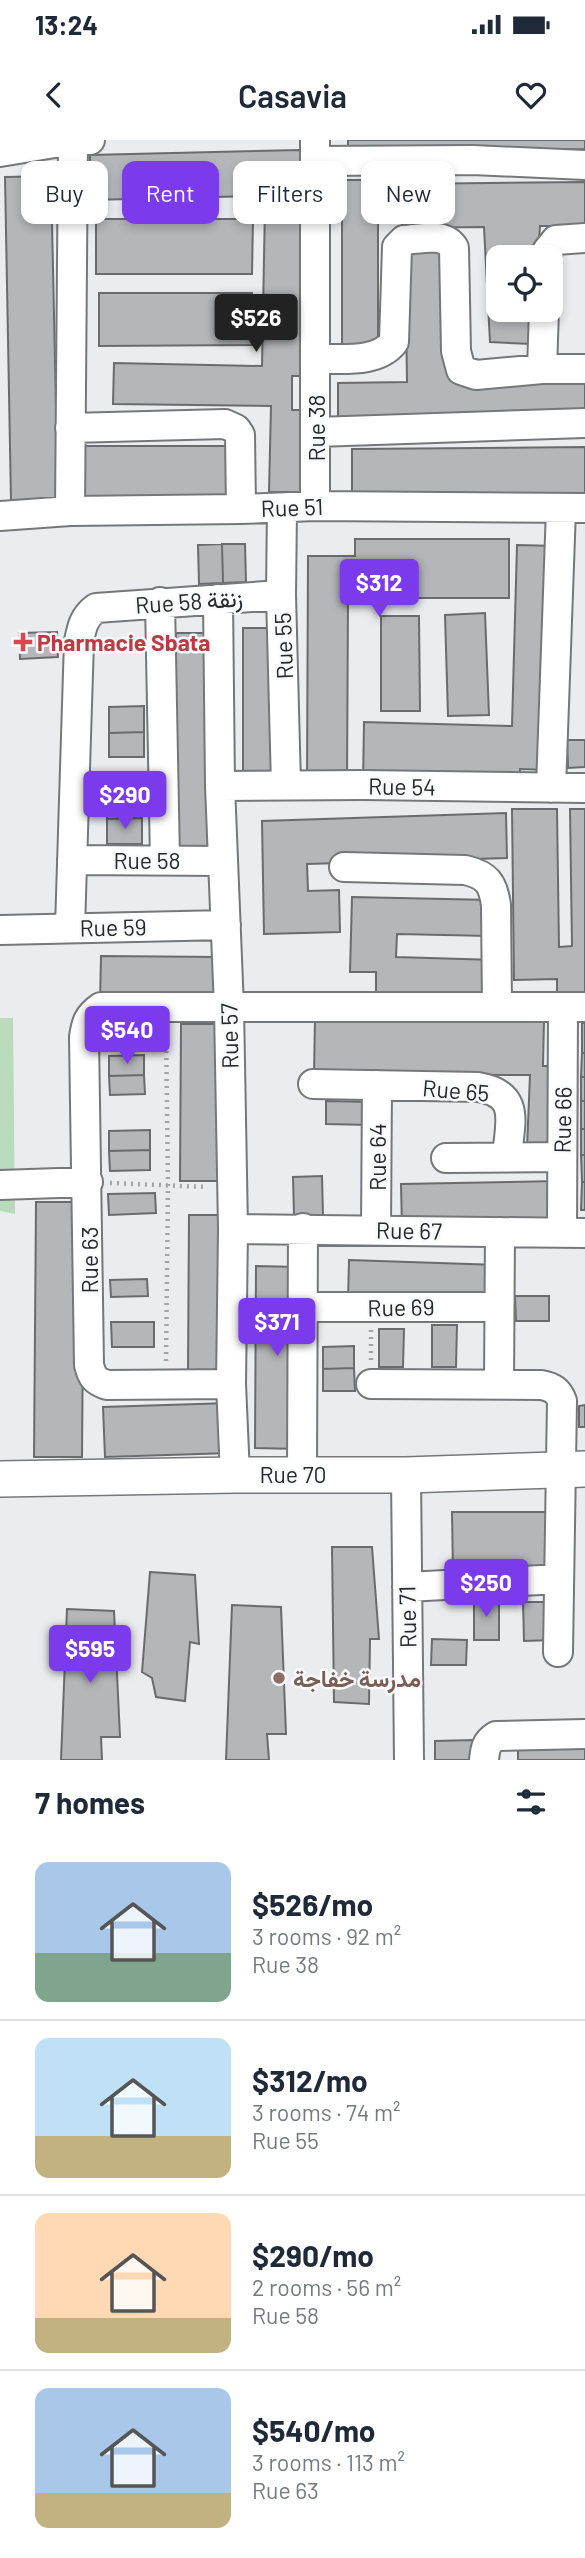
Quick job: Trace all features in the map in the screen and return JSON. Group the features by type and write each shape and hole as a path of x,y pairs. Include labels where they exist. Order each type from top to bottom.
{"street":[{"path":"0,152 73,140 90,140"},
{"path":"70,511 73,140"},
{"path":"316,151 585,165"},
{"name":"Rue 38","path":"315,506 316,151"},
{"path":"316,359 379,356 388,349 394,342 397,247 404,240 440,238 450,241 454,248 456,351 461,370 476,375 542,369 585,369"},
{"path":"552,245 556,240 585,238"},
{"path":"542,369 544,322"},
{"path":"316,432 585,423"},
{"path":"70,428 225,424 236,429 240,435 240,509"},
{"name":"Rue 51","path":"0,516 70,511 315,506 573,508"},
{"name":"Rue 55","path":"282,508 281,595 286,785"},
{"path":"551,788 573,508"},
{"name":"Rue 58 زنقة","path":"72,860 79,641 87,615 96,608 281,595"},
{"name":"Rue 57","path":"218,598 222,861 229,1007 233,1228 231,1384 235,1475"},
{"path":"160,602 165,860"},
{"name":"Rue 54","path":"220,786 585,788"},
{"path":"70,928 72,860"},
{"name":"Rue 58","path":"72,860 222,861"},
{"path":"344,867 465,870 481,874 489,880 494,889 496,905 497,1006"},
{"name":"Rue 59","path":"0,930 226,925"},
{"name":"Rue 63","path":"166,1008 100,1007 86,1023 84,1037 89,1365 92,1376 107,1385 231,1384"},
{"path":"166,1008 574,1007"},
{"name":"Rue 66","path":"573,1232 561,1157 574,1007"},
{"name":"Rue 65","path":"313,1084 493,1089 503,1095 510,1106 507,1156"},
{"name":"Rue 64","path":"376,1229 377,1084"},
{"path":"446,1158 561,1157"},
{"path":"0,1185 88,1182"},
{"name":"Rue 67","path":"233,1228 573,1232"},
{"path":"302,1474 303,1228"},
{"path":"499,1383 500,1232"},
{"name":"Rue 69","path":"304,1307 499,1307"},
{"path":"371,1384 541,1385 551,1387 558,1393 562,1401 572,1470 559,1579 558,1652"},
{"name":"Rue 70","path":"0,1479 406,1475 572,1470"},
{"name":"Rue 71","path":"406,1475 409,1760"},
{"path":"407,1587 559,1579"},
{"path":"484,1760 489,1740 496,1736 585,1734"}],"path":[{"path":"166,1008 166,1386"},
{"path":"88,1182 232,1188"},
{"path":"371,1308 371,1384"}],"green space":[{"path":"0,1018 13,1018 15,1214 0,1211"}],"building":[{"path":"348,140 585,140 585,149 348,153"},
{"path":"300,150 300,161 233,161 233,197 219,197 219,161 122,161 122,199 108,200 108,161 90,161 90,155"},
{"path":"5,177 21,177 21,224 52,224 58,500 11,501"},
{"path":"347,180 361,180 361,224 378,224 378,346 342,346 342,224 347,224"},
{"path":"585,182 585,226 540,226 539,245 486,245 486,265 484,227 402,228 402,224 455,224 455,183"},
{"path":"108,219 122,219 122,224 219,224 219,219 233,219 233,224 253,224 252,274 96,274 96,224 108,224"},
{"path":"265,224 315,224 311,376 292,376 292,410 311,410 310,492 269,492 271,406 113,404 114,363 262,366"},
{"path":"450,251 452,381 585,378 585,416 338,420 338,383 407,382 405,252"},
{"path":"99,293 252,293 252,345 99,346"},
{"path":"489,322 533,322 531,344 490,342"},
{"path":"75,446 231,446 231,501 75,501"},
{"path":"585,447 585,500 352,501 352,449"},
{"path":"355,539 509,539 509,598 348,598 347,784 307,785 308,556 355,556"},
{"path":"222,544 223,583 199,584 198,545"},
{"path":"222,544 245,544 246,582 223,583"},
{"path":"517,545 555,546 548,770 520,769 519,788 363,784 364,722 512,726"},
{"path":"485,613 489,715 448,716 445,615"},
{"path":"381,616 419,616 420,711 381,711"},
{"path":"243,628 279,628 278,779 243,779"},
{"path":"57,632 58,657 20,659 19,633"},
{"path":"176,633 217,633 217,857 175,857"},
{"path":"144,706 144,732 109,733 109,707"},
{"path":"144,732 144,757 109,757 109,733"},
{"path":"567,740 585,740 585,767 568,768"},
{"path":"107,796 142,796 142,818 107,819"},
{"path":"512,809 557,809 559,947 572,946 570,809 585,809 585,997 557,998 557,979 514,980"},
{"path":"506,813 507,858 307,864 308,891 339,890 340,932 264,934 262,821"},
{"path":"142,818 142,844 107,844 107,819"},
{"path":"352,897 491,900 490,936 397,934 396,957 496,960 495,1005 376,1002 376,972 350,972"},
{"path":"101,956 220,957 219,1005 100,1004"},
{"path":"315,1019 544,1021 543,1066 560,1066 559,1150 527,1148 530,1075 314,1074"},
{"path":"582,1023 585,1023 585,1053 582,1053"},
{"path":"181,1024 223,1024 222,1181 180,1181"},
{"path":"582,1053 585,1053 585,1077 581,1077"},
{"path":"144,1055 144,1075 109,1076 109,1056"},
{"path":"144,1075 145,1094 110,1095 109,1076"},
{"path":"581,1077 585,1077 585,1101 581,1101"},
{"path":"326,1101 370,1102 370,1125 326,1124"},
{"path":"581,1101 585,1101 585,1129 581,1129"},
{"path":"581,1129 585,1129 585,1155 581,1155"},
{"path":"150,1130 150,1150 109,1151 109,1131"},
{"path":"150,1150 150,1170 110,1171 109,1151"},
{"path":"581,1155 585,1155 585,1182 582,1182"},
{"path":"322,1176 323,1215 294,1216 293,1177"},
{"path":"558,1181 558,1225 402,1228 401,1184"},
{"path":"582,1182 585,1182 585,1210 581,1210"},
{"path":"155,1193 156,1213 109,1215 108,1194"},
{"path":"36,1202 84,1202 82,1457 34,1457"},
{"path":"189,1215 231,1215 230,1372 188,1372"},
{"path":"349,1260 498,1265 497,1305 348,1301"},
{"path":"256,1266 299,1267 298,1449 255,1448"},
{"path":"147,1279 148,1296 111,1297 110,1280"},
{"path":"515,1296 549,1296 549,1321 516,1321"},
{"path":"111,1322 154,1322 154,1347 112,1347"},
{"path":"432,1325 457,1325 456,1367 432,1367"},
{"path":"379,1329 404,1329 403,1367 379,1367"},
{"path":"354,1346 354,1368 323,1369 323,1347"},
{"path":"354,1368 355,1391 323,1391 323,1369"},
{"path":"229,1403 230,1453 105,1457 103,1407"},
{"path":"585,1405 585,1427 579,1427 579,1406"},
{"path":"452,1512 557,1512 557,1572 453,1573"},
{"path":"332,1547 372,1547 379,1639 370,1639 369,1704 334,1702"},
{"path":"150,1572 195,1575 199,1644 190,1642 185,1701 156,1697 152,1678 142,1672"},
{"path":"474,1598 499,1598 499,1640 474,1640"},
{"path":"523,1602 552,1602 553,1640 524,1641"},
{"path":"232,1605 281,1607 286,1734 267,1734 269,1760 226,1760"},
{"path":"67,1609 114,1611 120,1737 101,1737 102,1760 61,1760"},
{"path":"432,1639 467,1640 466,1665 431,1665"},
{"path":"474,1740 474,1760 435,1760 435,1741"},
{"path":"518,1746 585,1746 585,1760 518,1760"}],"place":[{"name":"Pharmacie Sbata","path":"23,642"},
{"name":"مدرسة خفاجة","path":"279,1678"}]}
